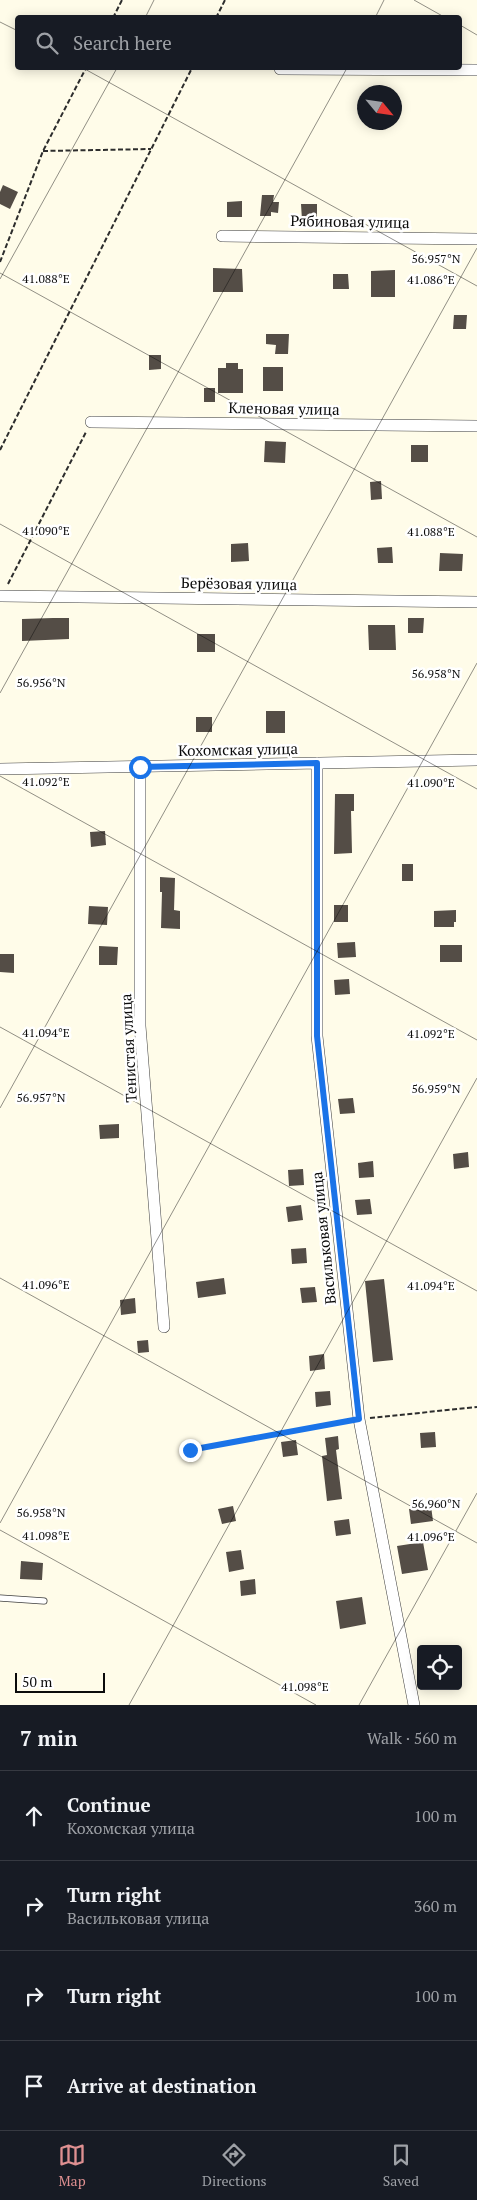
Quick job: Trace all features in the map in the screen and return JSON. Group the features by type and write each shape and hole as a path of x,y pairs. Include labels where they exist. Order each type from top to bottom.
{"street":[{"path":"462,70 477,70"},
{"name":"Рябиновая улица","path":"222,236 477,239"},
{"name":"Кленовая улица","path":"91,422 477,426"},
{"name":"Берёзовая улица","path":"1,596 477,602"},
{"name":"Кохомская улица","path":"0,770 477,760"},
{"name":"Васильковая улица","path":"317,763 317,1036 359,1419 414,1705"},
{"name":"Тенистая улица","path":"140,767 140,1026 164,1327"}],"lane":[{"path":"0,1598 44,1601"}],"path":[{"path":"114,15 122,0"},
{"path":"218,15 225,0"},
{"path":"0,262 43,151 85,70"},
{"path":"0,450 191,70"},
{"path":"43,151 152,149"},
{"path":"1,596 91,422"},
{"path":"190,1450 359,1419 477,1407"}],"building":[{"path":"3,185 18,192 10,209 0,204 0,192"},
{"path":"262,195 274,195 273,202 279,202 278,213 271,212 271,216 260,216"},
{"path":"242,201 242,217 227,217 227,202"},
{"path":"301,204 317,204 317,219 302,220"},
{"path":"213,268 242,269 243,292 213,292"},
{"path":"395,270 395,297 371,297 371,271"},
{"path":"333,274 348,274 349,289 333,289"},
{"path":"454,315 467,315 466,329 453,329"},
{"path":"266,334 289,334 288,354 275,354 276,345 266,344"},
{"path":"149,355 161,355 161,369 149,370"},
{"path":"226,363 238,363 238,369 243,369 243,393 218,393 218,368 226,368"},
{"path":"263,367 283,367 283,391 263,391"},
{"path":"204,388 215,388 215,402 204,402"},
{"path":"265,441 286,442 285,463 264,462"},
{"path":"411,445 428,445 428,462 411,462"},
{"path":"381,481 382,499 371,500 370,482"},
{"path":"248,543 249,561 231,562 231,544"},
{"path":"392,547 393,563 378,563 377,548"},
{"path":"440,553 463,554 462,571 439,571"},
{"path":"69,618 69,639 22,641 22,619"},
{"path":"408,618 424,618 423,633 408,633"},
{"path":"368,625 395,625 396,650 369,650"},
{"path":"197,634 215,634 215,652 197,652"},
{"path":"266,711 285,711 285,733 266,733"},
{"path":"196,717 212,717 212,732 196,732"},
{"path":"335,794 354,794 354,811 351,811 352,853 334,854"},
{"path":"105,831 106,845 91,847 90,832"},
{"path":"402,864 413,864 413,881 402,881"},
{"path":"160,877 175,878 174,910 180,911 180,929 161,928 162,892 160,892"},
{"path":"334,905 348,905 348,922 334,922"},
{"path":"89,906 108,907 107,925 88,924"},
{"path":"456,910 454,927 434,927 434,911"},
{"path":"355,942 356,957 338,958 337,943"},
{"path":"440,945 462,945 462,962 440,962"},
{"path":"99,946 118,947 117,965 99,965"},
{"path":"0,954 14,954 14,973 0,972"},
{"path":"349,979 350,994 335,995 334,980"},
{"path":"353,1098 355,1113 340,1114 338,1099"},
{"path":"119,1124 119,1138 100,1139 99,1125"},
{"path":"468,1152 469,1167 454,1169 453,1154"},
{"path":"373,1161 374,1177 359,1178 358,1163"},
{"path":"303,1169 304,1185 289,1186 288,1170"},
{"path":"370,1199 372,1214 357,1215 355,1200"},
{"path":"301,1205 303,1220 288,1222 286,1207"},
{"path":"306,1248 307,1263 292,1264 291,1249"},
{"path":"224,1278 226,1294 198,1298 196,1282"},
{"path":"384,1279 393,1360 373,1362 365,1281"},
{"path":"315,1287 317,1302 302,1303 300,1288"},
{"path":"135,1298 136,1313 121,1315 120,1300"},
{"path":"148,1340 149,1352 138,1353 137,1341"},
{"path":"324,1354 325,1369 310,1371 309,1356"},
{"path":"330,1391 331,1405 316,1407 315,1392"},
{"path":"435,1432 436,1447 421,1448 420,1433"},
{"path":"338,1436 339,1449 336,1450 342,1499 327,1501 322,1456 327,1455 325,1438"},
{"path":"296,1440 298,1455 283,1457 281,1442"},
{"path":"233,1506 236,1521 222,1524 218,1509"},
{"path":"431,1506 433,1521 411,1524 409,1509"},
{"path":"349,1519 351,1534 336,1536 334,1521"},
{"path":"423,1542 428,1570 402,1574 397,1546"},
{"path":"241,1550 244,1569 229,1572 226,1552"},
{"path":"21,1561 43,1563 42,1580 20,1579"},
{"path":"255,1579 256,1594 241,1596 240,1581"},
{"path":"362,1597 366,1624 340,1629 336,1601"}],"route":[{"path":"140,767 317,763 317,1036 359,1419 190,1450"}]}
